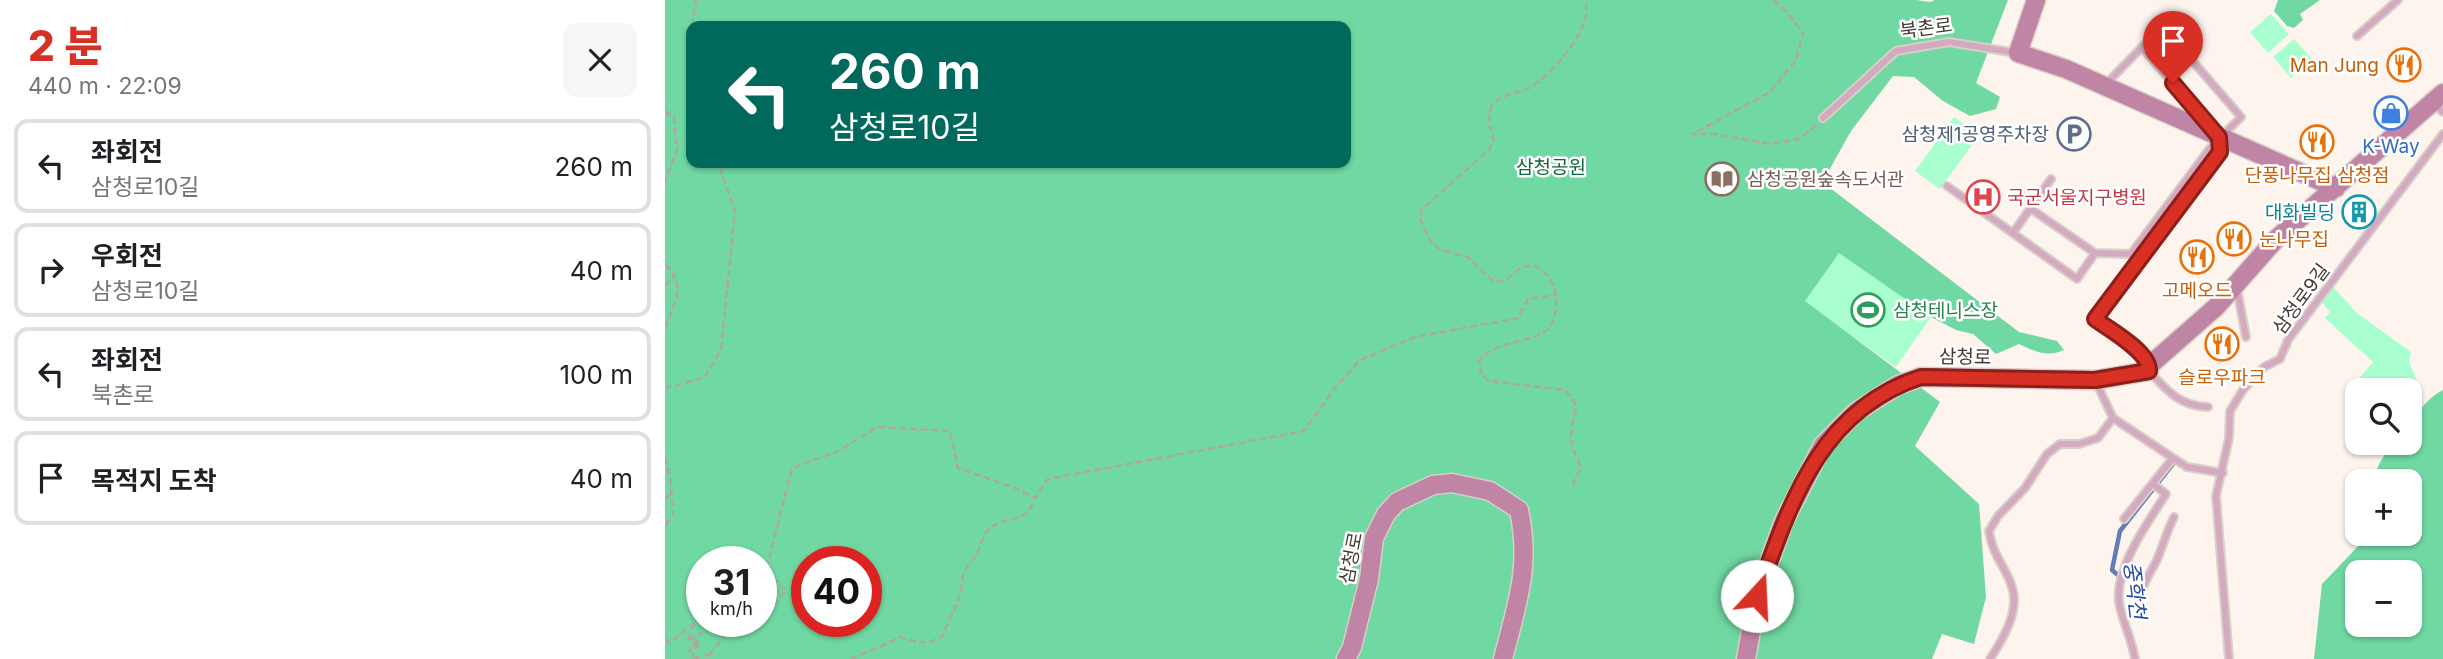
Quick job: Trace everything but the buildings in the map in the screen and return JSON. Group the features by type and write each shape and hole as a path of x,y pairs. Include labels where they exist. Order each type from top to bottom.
{"street":[{"path":"2018,53 2036,0"},
{"name":"북촌로","path":"2018,53 2104,86 2336,188"},
{"path":"2149,368 2216,307 2276,239 2440,102"},
{"name":"삼청로","path":"1746,659 1757,596 1784,521 1823,446 1856,412 1898,385 1921,377 2095,380 2149,368"},
{"name":"삼청로","path":"1346,659 1352,647 1369,579 1374,538 1386,514 1397,502 1433,485 1452,483 1490,491 1519,510 1524,536 1524,575 1503,659"}],"lane":[{"path":"2357,36 2398,0"},
{"path":"2031,208 2095,253 2131,254 2219,137 2241,117 2164,28 2104,86"},
{"name":"북촌로","path":"1823,118 1896,51 1949,42 2018,53"},
{"name":"북촌로","path":"2142,47 2219,137"},
{"name":"삼청로9길","path":"2229,659 2216,496 2229,438 2230,411 2243,390 2264,367 2280,359 2288,340 2443,134"},
{"path":"2208,407 2197,406 2170,395 2149,368 2144,355 2095,319 2220,152 2219,137"},
{"path":"2013,233 2051,179"},
{"path":"1947,186 2077,279 2095,253"},
{"path":"2236,284 2246,337"},
{"path":"2095,380 2113,418 2187,467 2223,473"},
{"path":"1990,659 2006,634 2014,598 2012,586 1992,549 1989,531 1998,516 2025,488 2047,454 2060,444 2079,444 2098,438 2113,418"},
{"path":"2124,519 2173,458"},
{"path":"2135,659 2133,643 2121,612 2118,589 2141,535 2166,494 2153,484"},
{"path":"2141,596 2142,586 2156,562 2162,541 2174,517"}],"path":[{"path":"692,21 696,0"},
{"path":"1573,485 1581,467 1571,445 1570,432 1576,416 1576,405 1571,396 1564,390 1489,380 1482,375 1479,361 1483,355 1495,349 1550,328 1555,314 1556,295 1549,277 1539,267 1529,266 1516,270 1507,279 1494,282 1468,257 1441,250 1431,242 1420,219 1422,209 1489,150 1495,140 1488,121 1492,106 1502,97 1526,89 1544,78 1578,37 1587,15 1585,0"},
{"path":"1773,0 1786,11 1803,33 1796,60 1770,92 1692,134 1714,134 1770,144 1800,139 1823,118"},
{"path":"665,111 674,117 677,150 665,181"},
{"path":"665,388 704,378 721,350 735,211 720,168"},
{"path":"665,264 675,274 680,286 665,328"},
{"path":"665,286 675,274"},
{"path":"851,659 887,645 899,637 923,643 933,642 943,636 947,621 961,594 963,575 978,553 981,539 994,526 1025,516 1048,479 1304,431 1335,388 1360,360 1415,337 1518,318 1528,299 1556,295"},
{"path":"771,546 792,468 839,451 877,426 950,432 958,468 1035,498"},
{"path":"665,457 670,477 673,515 665,526"},
{"path":"665,500 670,494"},
{"path":"777,583 786,592 777,601"},
{"path":"665,639 670,643 694,623 688,641 701,633 689,651 700,641 692,654 697,659 709,657 724,637"}],"green space":[{"name":"삼청공원","path":"665,0 2008,0 1976,83 2000,97 1996,109 1970,116 1943,101 1914,77 1893,76 1851,131 1827,174 1830,188 2019,332 2057,341 2064,350 2046,353 2019,344 1996,354 1973,334 1956,330 1931,317 1839,253 1805,301 1940,402 1915,446 1979,504 1986,597 1974,644 1942,634 1932,659 665,659"},
{"path":"2278,0 2320,0 2300,14 2303,20 2294,28 2287,26 2274,11"},
{"path":"2271,14 2289,34 2268,53 2250,32"},
{"path":"2294,39 2312,59 2291,78 2273,57"},
{"path":"1954,117 1979,135 1940,189 1915,171"},
{"name":"삼청테니스장","path":"1839,252 1931,317 1896,367 1804,302"},
{"path":"2333,287 2357,313 2411,352 2409,361 2416,378 2360,378 2373,362 2325,318 2330,312 2321,301"},
{"path":"2443,390 2443,659 2314,659 2322,584 2358,546 2422,546 2422,469 2378,469 2385,455 2422,455 2422,408 2429,399"}],"waterway":[{"name":"중학천","path":"2117,591 2119,576 2112,570 2120,531 2176,460"}],"place":[{"name":"Man Jung","path":"2404,65"},
{"name":"K-Way","path":"2391,113"},
{"name":"삼청제1공영주차장","path":"2074,134"},
{"name":"단풍나무집 삼청점","path":"2317,142"},
{"name":"삼청공원숲속도서관","path":"1722,179"},
{"name":"국군서울지구병원","path":"1983,197"},
{"name":"대화빌딩","path":"2359,212"},
{"name":"눈나무집","path":"2234,239"},
{"name":"고메오드","path":"2197,257"},
{"name":"삼청테니스장","path":"1868,310"},
{"name":"슬로우파크","path":"2222,344"}],"route":[{"path":"1757,596 1784,521 1823,446 1856,412 1898,385 1921,377 2095,380 2149,371 2150,365 2144,355 2095,319 2220,152 2219,137 2173,83"}]}
